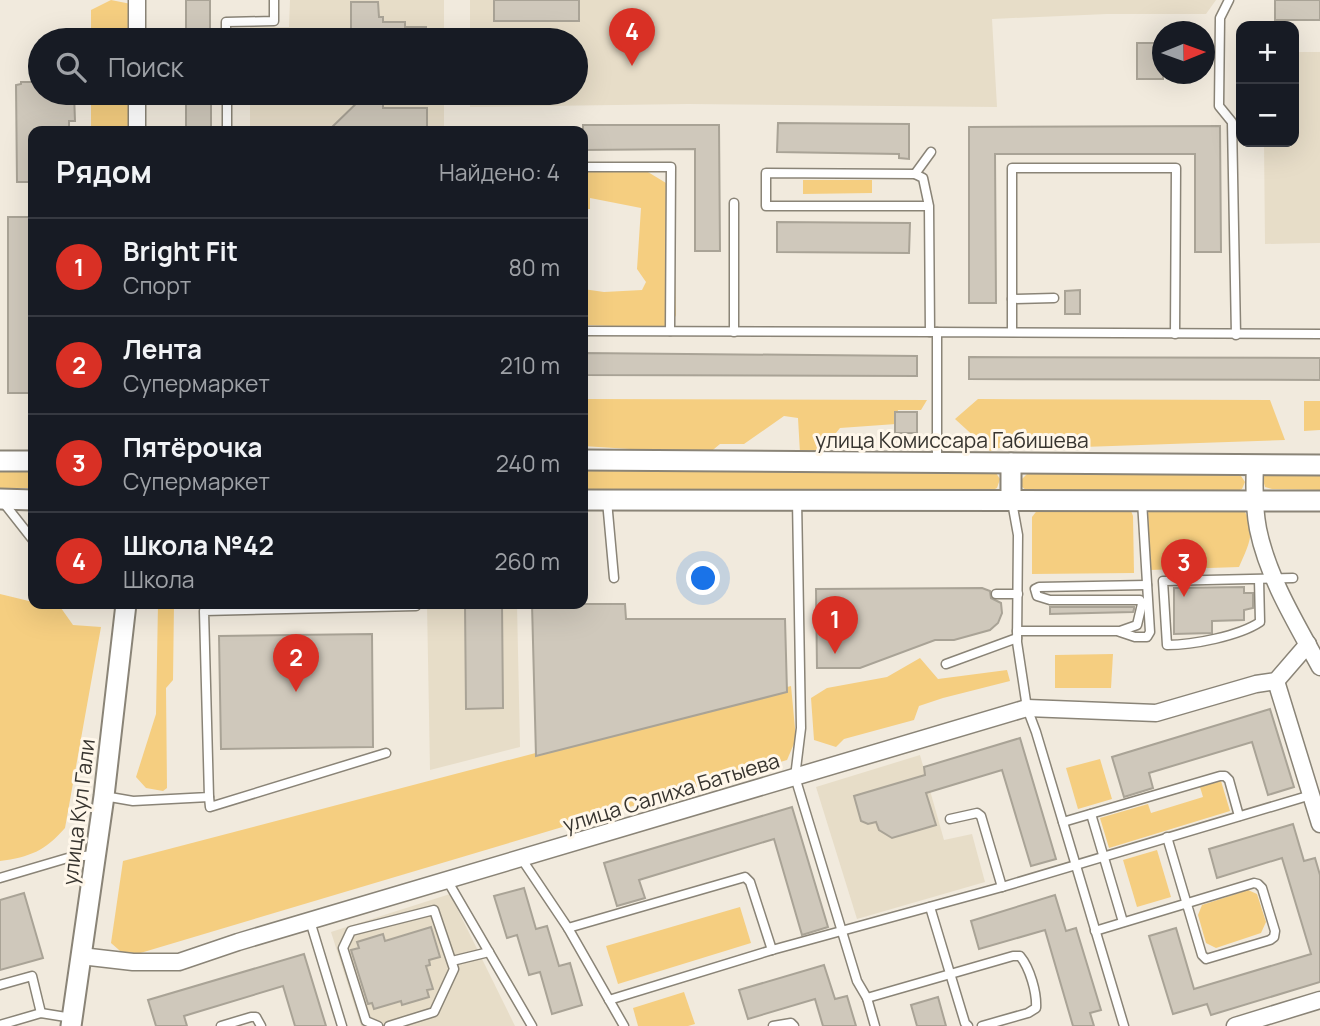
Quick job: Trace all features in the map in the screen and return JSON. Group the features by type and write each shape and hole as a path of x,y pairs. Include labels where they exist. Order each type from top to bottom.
{"street":[{"path":"137,0 137,28"},
{"path":"137,105 137,126"},
{"name":"улица Комиссара Габишева","path":"588,460 1319,464"},
{"path":"0,461 28,461"},
{"path":"1012,463 1012,500"},
{"path":"1255,465 1254,501 1266,579 1320,667"},
{"path":"1,499 28,500"},
{"path":"588,500 1320,501"},
{"name":"улица Кул Гали","path":"71,1022 104,796 125,609"},
{"path":"1308,644 1276,681 1320,824"},
{"name":"улица Салиха Батыева","path":"81,956 133,962 178,962 1027,708 1156,713 1256,684 1276,681"},
{"path":"1234,1026 1320,1000"}],"lane":[{"path":"226,28 226,22 274,21 274,0"},
{"path":"1229,0 1220,18 1219,106 1232,122 1236,335"},
{"path":"227,105 227,126"},
{"path":"915,174 930,152"},
{"path":"588,167 671,167 670,331"},
{"path":"1012,332 1012,168 1176,168 1175,334"},
{"path":"929,206 766,206 766,173 915,174 923,178 929,206 937,462"},
{"path":"733,203 734,332"},
{"path":"1012,299 1054,298"},
{"path":"588,331 1320,334"},
{"path":"1,499 28,534"},
{"path":"607,500 614,578"},
{"path":"797,500 801,728 795,777 857,981 867,998 875,1026"},
{"path":"1012,500 1018,535 1017,635 1027,708 1124,1026"},
{"path":"1120,631 1135,637 1147,637 1150,632 1142,501"},
{"path":"1266,579 1260,622 1250,629 1183,645 1167,645 1163,581 1293,578"},
{"path":"946,664 1017,635 1120,631 1137,625 1142,604 1140,600 1050,600 1037,596 1035,589 1039,587 1147,585"},
{"path":"996,594 1018,594"},
{"path":"323,609 204,611 210,807 386,753"},
{"path":"1063,822 1220,776 1229,780 1239,816"},
{"path":"610,1000 772,950 1076,866 1311,795"},
{"path":"104,796 133,801 209,797"},
{"path":"950,820 972,813 981,816 1002,887"},
{"path":"1091,814 1123,922"},
{"path":"1095,931 1187,903 1258,884 1262,888 1275,931 1274,937 1206,959 1202,955 1187,903 1167,837"},
{"path":"0,878 71,857 96,855"},
{"path":"521,858 568,928 624,1026"},
{"path":"568,928 746,877 772,950"},
{"path":"447,880 532,1026"},
{"path":"930,907 968,1026"},
{"path":"378,1026 366,1021 343,948 351,931 434,909 454,969 434,1012 389,1026"},
{"path":"310,921 342,1026"},
{"path":"452,961 489,952"},
{"path":"867,998 1020,956 1025,961 1036,1008 1028,1013 982,1026"},
{"path":"0,985 32,976 41,1013"},
{"path":"0,1025 41,1013 71,1022"},
{"path":"221,1026 251,1017 256,1017 261,1026"},
{"path":"773,1026 786,1022 794,1026"}],"shaded area":[{"path":"111,0 131,4 130,28 91,28 91,10"},
{"path":"290,0 444,0 444,28 250,28 289,27"},
{"path":"470,0 1216,0 1206,14 1107,14 992,19 997,107 688,104 470,107 588,105 588,28 470,28"},
{"path":"1299,52 1320,52 1320,243 1265,244 1264,147 1299,147"},
{"path":"91,105 130,105 131,126 91,126"},
{"path":"250,105 444,105 444,126 250,126"},
{"path":"588,169 643,169 666,183 674,226 676,315 670,328 588,325 588,290 604,292 642,290 646,282 637,269 641,208 590,198 590,209"},
{"path":"803,180 872,180 872,193 803,194"},
{"path":"588,399 927,400 921,410 898,410 896,424 840,428 819,454 800,453 798,418 784,416 744,444 720,444 708,454 588,446"},
{"path":"978,399 1270,400 1285,440 1083,447 1058,441 1036,440 990,451 955,419"},
{"path":"1304,401 1320,401 1320,430 1304,431"},
{"path":"0,467 28,467 28,488 0,488"},
{"path":"588,469 991,472 996,473 1000,479 997,488 991,491 588,490"},
{"path":"1320,471 1320,490 1272,489 1265,487 1263,480 1265,474"},
{"path":"1029,472 1239,473 1245,482 1242,489 1235,492 1027,491 1021,486 1021,480"},
{"path":"1241,506 1249,522 1250,536 1239,567 1150,570 1150,510"},
{"path":"1039,508 1130,508 1133,516 1134,573 1032,574 1032,517"},
{"path":"0,594 28,601 28,609 62,609 73,625 101,627 65,828 36,852 0,861"},
{"path":"158,609 174,609 173,680 166,688 167,788 163,791 146,788 136,777 156,714"},
{"path":"427,609 517,609 520,747 430,770"},
{"path":"1113,654 1111,688 1055,688 1055,655"},
{"path":"920,658 938,679 1007,670 1010,681 919,706 914,720 844,739 836,747 814,740 811,698 827,688 887,677"},
{"path":"791,686 796,739 787,760 127,957 111,943 123,861"},
{"path":"920,755 944,840 972,834 985,882 857,919 816,787"},
{"path":"1100,759 1112,799 1078,809 1066,768"},
{"path":"1221,781 1230,811 1109,848 1100,818 1148,804 1151,813 1203,797 1200,787"},
{"path":"1157,850 1171,897 1137,907 1123,860"},
{"path":"1248,890 1257,894 1266,922 1261,933 1216,948 1206,943 1198,915 1202,905"},
{"path":"450,894 515,1026 361,1026 331,932"},
{"path":"740,907 751,943 618,984 606,946"},
{"path":"684,992 695,1024 638,1026 633,1008"}],"building":[{"path":"186,0 210,0 210,28 186,28"},
{"path":"494,0 579,0 579,21 494,21"},
{"path":"1275,0 1320,0 1320,20 1275,20"},
{"path":"351,2 378,2 379,17 383,17 383,22 405,22 405,27 426,27 426,28 351,28"},
{"path":"1137,43 1152,43 1152,79 1137,79"},
{"path":"28,82 28,105 74,105 75,121 69,121 69,126 28,126 28,182 17,182 16,85"},
{"path":"186,105 211,105 211,126 186,126"},
{"path":"355,105 427,108 427,126 333,126"},
{"path":"778,123 909,124 909,159 899,158 899,154 777,152"},
{"path":"719,125 720,251 695,251 695,149 588,150 588,126 583,126"},
{"path":"1220,126 1221,252 1195,252 1195,154 995,154 996,303 969,303 969,127"},
{"path":"8,217 28,217 28,393 8,393"},
{"path":"777,222 910,223 909,253 777,252"},
{"path":"1080,290 1080,314 1065,314 1065,291"},
{"path":"588,353 917,356 917,376 588,375"},
{"path":"969,357 1320,358 1320,380 969,379"},
{"path":"895,412 917,412 917,433 895,433"},
{"path":"1244,587 1244,593 1253,593 1253,608 1244,610 1244,620 1212,621 1212,633 1174,634 1174,588"},
{"path":"982,588 990,591 991,598 1001,603 1002,613 998,623 990,630 954,640 935,640 860,668 817,668 816,589"},
{"path":"588,604 625,604 626,619 785,619 787,692 536,756 532,609 588,609"},
{"path":"1050,607 1134,609 1133,612 1050,614"},
{"path":"465,609 502,609 503,708 466,709"},
{"path":"372,634 373,747 221,749 219,636"},
{"path":"1270,709 1294,787 1268,795 1252,742 1149,773 1153,788 1124,797 1112,757"},
{"path":"1020,738 1056,859 1031,866 1002,770 926,793 936,825 892,838 879,830 876,822 868,824 861,821 854,796 925,775 924,767"},
{"path":"792,807 828,927 802,935 774,839 639,880 645,898 617,906 604,863"},
{"path":"1293,824 1304,861 1315,858 1320,875 1320,982 1211,1015 1207,1004 1173,1014 1149,936 1176,928 1194,989 1311,954 1282,858 1217,878 1209,849"},
{"path":"524,888 536,929 547,926 559,966 570,963 582,1005 552,1014 540,972 529,975 517,935 507,938 494,896"},
{"path":"24,893 43,958 0,970 0,900"},
{"path":"1055,895 1066,931 1076,928 1101,1010 1090,1013 1094,1026 1073,1026 1045,930 979,949 971,921"},
{"path":"431,927 440,957 429,960 430,965 426,966 433,989 427,990 429,997 374,1009 372,1003 368,1004 351,950 359,948 357,942 383,934 385,941"},
{"path":"304,954 326,1026 295,1026 283,986 184,1016 187,1026 156,1026 148,1000"},
{"path":"824,965 835,999 847,996 856,1026 823,1026 815,999 748,1019 739,990"},
{"path":"938,997 946,1026 917,1026 911,1005"}],"place":[{"name":"Школа №42","path":"632,66"},
{"name":"Пятёрочка","path":"1184,597"},
{"name":"Bright Fit","path":"835,654"},
{"name":"Лента","path":"296,692"}]}
